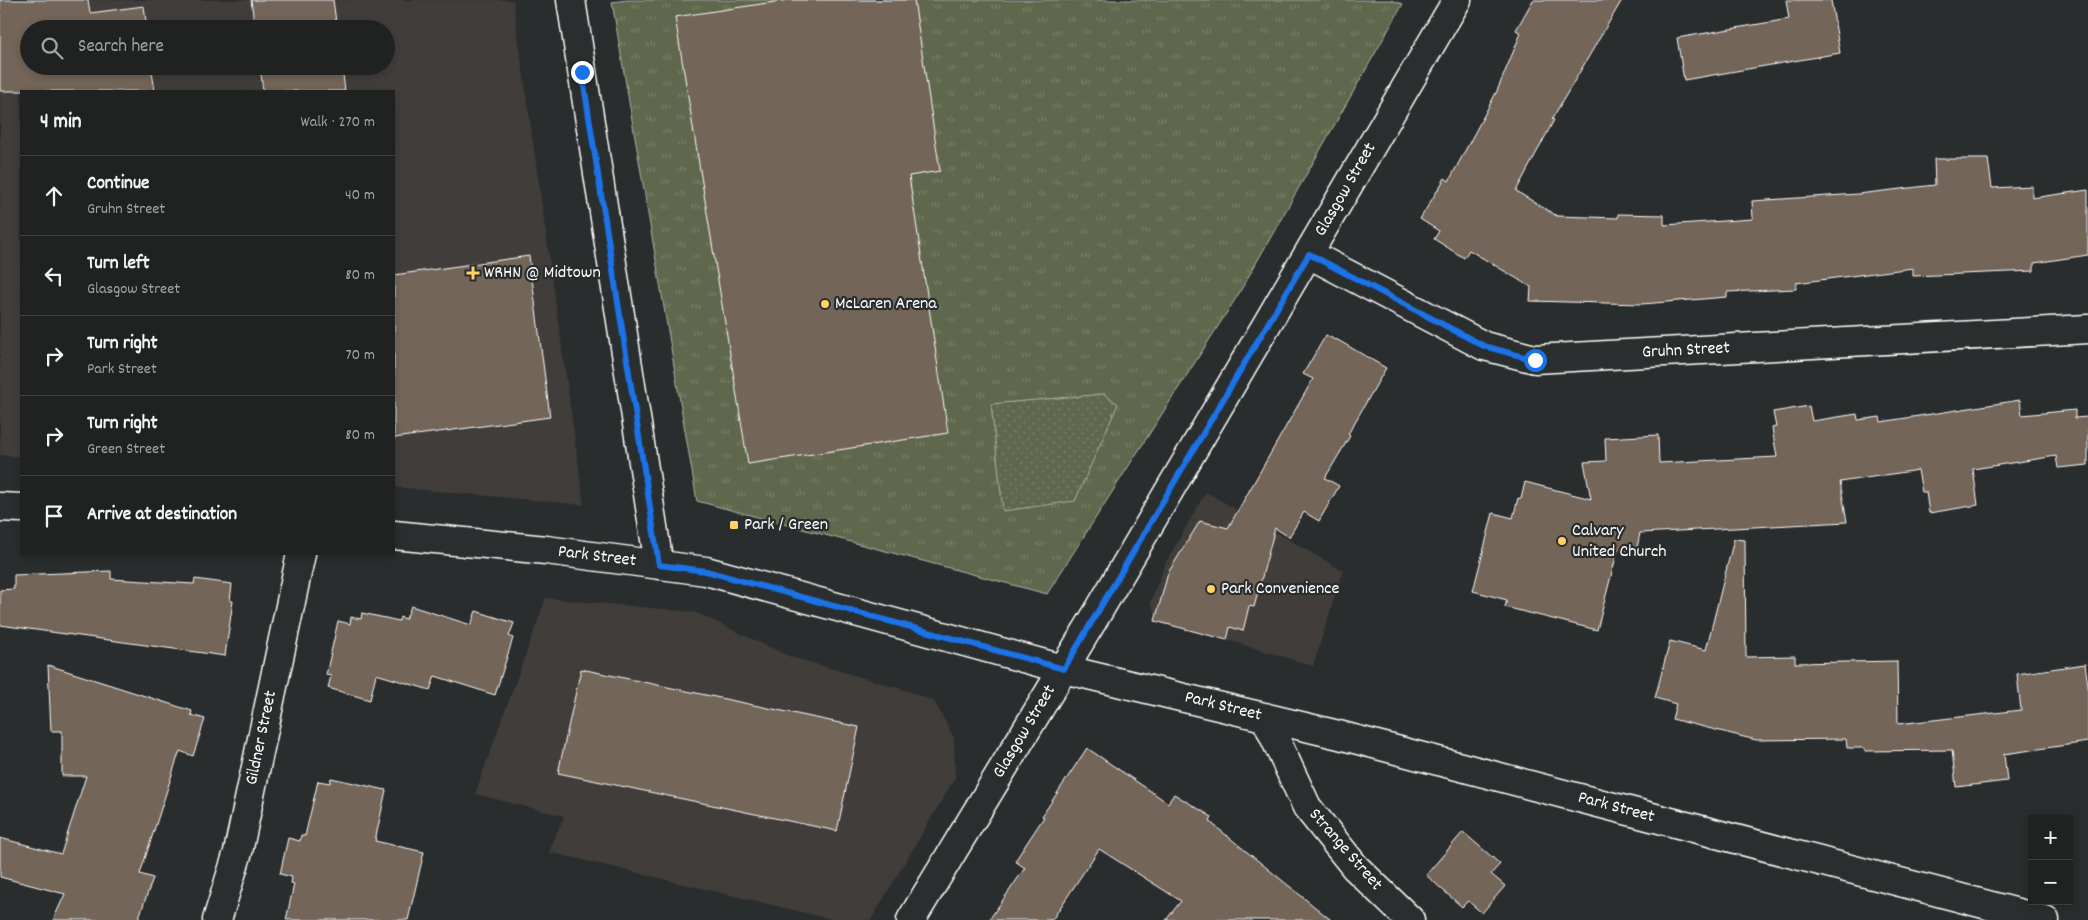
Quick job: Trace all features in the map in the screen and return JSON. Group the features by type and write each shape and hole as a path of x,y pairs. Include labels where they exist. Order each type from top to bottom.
{"street":[{"path":"571,0 659,565"},
{"name":"Glasgow Street","path":"911,920 1064,669 1457,0"},
{"name":"Gruhn Street","path":"1309,254 1484,346 1535,360 2088,329"},
{"path":"0,506 20,508"},
{"name":"Park Street","path":"395,535 546,550 706,571 1064,669 1266,717 2046,920"},
{"name":"Gildner Street","path":"217,920 238,852 302,555"},
{"name":"Strange Street","path":"1266,717 1307,807 1355,867 1410,920"}],"shaded area":[{"name":"WRHN @ Midtown","path":"0,0 513,0 584,505 395,487 395,90 20,90 20,457 0,455"},
{"path":"1206,492 1343,571 1313,666 1158,618 1150,603 1165,564"},
{"path":"546,598 694,612 791,657 902,689 934,701 954,738 955,778 871,920 835,920 549,852 564,816 475,794"}],"green space":[{"path":"627,0 1390,0 1403,4 1238,295 1047,594 697,501 612,2"},
{"path":"1104,394 1118,404 1075,501 1003,511 991,404"}],"building":[{"path":"0,0 88,0 90,13 144,6 146,20 20,20 20,75 152,75 155,90 0,91"},
{"path":"251,0 333,0 336,20 254,20"},
{"name":"McLaren Arena","path":"788,0 914,0 940,171 909,176 948,433 748,464 675,17"},
{"path":"1533,0 1622,0 1552,119 1554,120 1516,191 1557,216 1618,218 1618,214 1664,215 1664,225 1753,219 1752,201 1858,194 1935,185 1934,159 1988,159 1992,188 2032,186 2032,198 2088,190 2088,255 2034,263 2034,271 1913,276 1913,268 1796,283 1796,289 1727,292 1727,297 1642,304 1530,301 1531,287 1469,250 1464,258 1434,239 1439,231 1420,219 1445,178 1449,181 1497,91 1521,33 1516,30"},
{"path":"1786,0 1831,0 1840,53 1684,80 1677,38 1789,19"},
{"path":"261,75 343,75 345,90 263,90"},
{"path":"529,256 550,417 395,438 395,275"},
{"path":"1326,335 1386,368 1325,478 1339,486 1319,521 1304,512 1289,537 1275,528 1254,607 1249,606 1243,631 1230,627 1227,640 1155,621 1168,573 1200,521 1228,528 1313,379 1303,374"},
{"path":"2020,400 2022,415 2075,410 2075,418 2088,417 2088,465 2058,468 2056,456 1973,469 1978,505 1929,513 1926,492 1922,492 1918,470 1840,482 1847,522 1640,533 1636,553 1618,549 1597,630 1505,607 1507,600 1473,591 1493,513 1513,518 1518,498 1521,499 1525,482 1591,499 1584,462 1606,461 1605,438 1658,435 1659,463 1777,457 1772,428 1776,427 1773,412 1809,406 1812,421 1857,414 1858,420 1880,417 1881,422"},
{"path":"1734,539 1745,540 1746,657 1795,656 1795,663 1897,661 1898,724 2021,710 2017,674 2085,664 2088,685 2088,742 2004,754 2007,781 1956,787 1952,750 1865,751 1865,748 1847,748 1846,739 1756,740 1672,719 1676,704 1655,698 1670,641 1706,650"},
{"path":"111,571 111,579 194,584 195,579 232,584 230,601 233,601 225,656 0,625 0,590 14,589 14,575"},
{"path":"411,606 471,625 476,611 514,623 509,636 513,638 495,695 435,676 430,690 376,674 370,700 328,688 331,676 326,675 338,621 350,624 351,617 361,619 362,613 399,621 400,617 406,619"},
{"path":"48,665 192,711 191,715 205,719 193,756 180,751 177,759 140,874 153,878 138,920 53,920 65,894 0,877 0,838 61,854 86,776 62,776 62,731 51,731"},
{"path":"581,669 859,727 837,831 558,773"},
{"path":"1087,748 1168,803 1174,794 1212,817 1210,822 1331,920 1166,920 1181,901 1099,849 1052,920 989,920 1025,868 1015,861"},
{"path":"331,778 386,790 375,841 424,852 408,920 286,920 294,884 291,883 292,877 280,874 288,838 300,841 301,835 305,836 318,781 330,783"},
{"path":"1463,832 1500,864 1491,874 1505,886 1482,913 1468,901 1462,907 1426,875"}],"place":[{"name":"WRHN @ Midtown","path":"473,273"},
{"name":"McLaren Arena","path":"825,304"},
{"name":"Park / Green","path":"734,525"},
{"name":"Calvary United Church","path":"1562,541"},
{"name":"Park Convenience","path":"1211,589"}],"route":[{"path":"582,72 659,565 706,571 1064,669 1309,254 1484,346 1535,360"}]}
